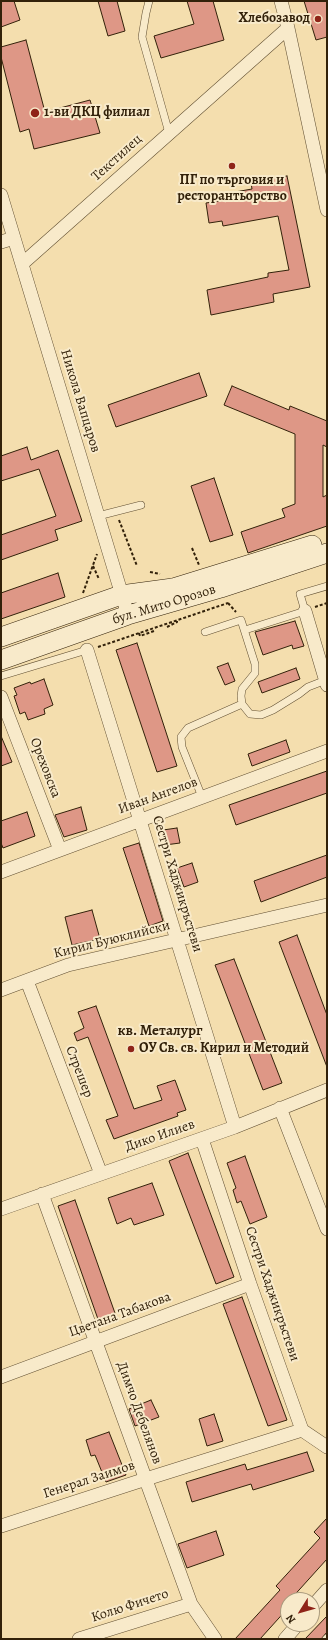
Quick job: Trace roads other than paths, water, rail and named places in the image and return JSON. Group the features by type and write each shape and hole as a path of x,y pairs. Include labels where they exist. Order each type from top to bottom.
{"main road":[{"name":"бул. Мито Орозов","path":"1,636 121,594 173,588 327,540"},
{"name":"бул. Мито Орозов","path":"1,660 128,616 222,588 327,553"}],"street":[{"path":"281,1 327,210"},
{"name":"Текстилец","path":"22,264 288,28"},
{"name":"Никола Вапцаров","path":"2,201 128,616"},
{"path":"1,242 14,238"},
{"path":"305,611 326,683"},
{"name":"Сестри Хаджикръстеви","path":"87,650 178,939 235,1127"},
{"name":"Ореховска","path":"1,697 60,850"},
{"name":"Иван Ангелов","path":"1,872 327,751"},
{"name":"Кирил Буюклийски","path":"1,990 68,966 327,905"},
{"name":"Стрешер","path":"27,981 101,1174"},
{"name":"Дико Илиев","path":"1,1208 202,1139 327,1090"},
{"path":"280,1108 327,1230"},
{"name":"Сестри Хаджикръстеви","path":"202,1139 250,1284 302,1430"},
{"name":"Димчо Дебелянов","path":"42,1194 191,1604 215,1639"},
{"name":"Цветана Табакова","path":"1,1377 250,1284"},
{"path":"302,1430 327,1447"},
{"name":"Генерал Заимов","path":"1,1526 146,1478 302,1430"},
{"path":"320,1598 327,1590"},
{"name":"Колю Фичето","path":"79,1639 191,1604"}],"lane":[{"path":"149,1 142,37 169,133"},
{"path":"98,516 141,505"},
{"path":"245,630 305,611 300,594 327,586"},
{"path":"205,632 240,620 245,630 255,664 255,673 242,689 242,704 250,714 261,714 273,710 300,694 308,687 326,683"},
{"path":"1,676 87,650"},
{"path":"202,797 182,747 181,737 188,728 242,704"}],"place":[{"name":"Хлебозавод","path":"318,19"},
{"name":"1-ви ДКЦ филиал","path":"35,113"},
{"name":"ПГ по търговия и ресторантьорство","path":"232,166"},
{"name":"ОУ Св. св. Кирил и Методий","path":"131,1049"}],"district":[{"name":"кв. Металург","path":"160,1031"}]}
